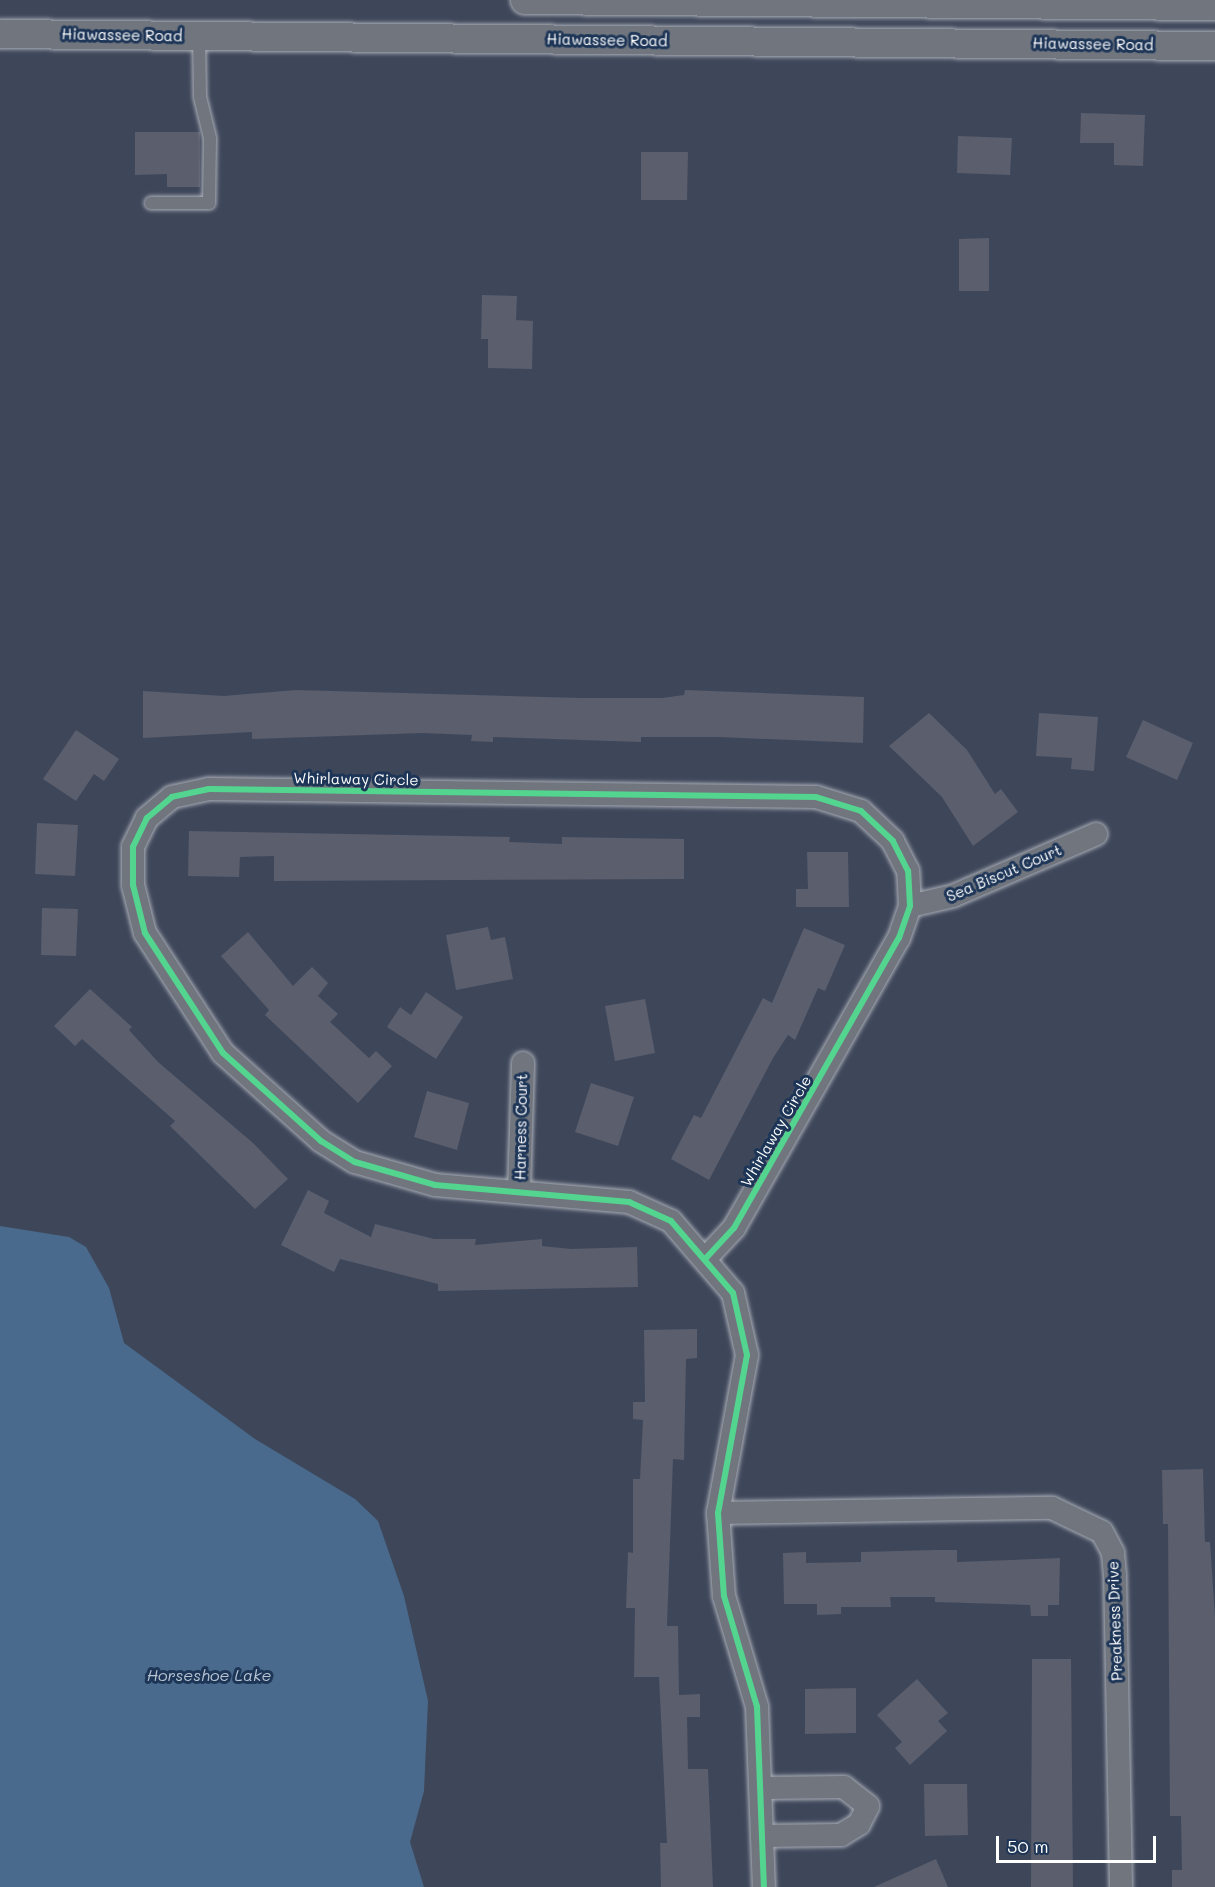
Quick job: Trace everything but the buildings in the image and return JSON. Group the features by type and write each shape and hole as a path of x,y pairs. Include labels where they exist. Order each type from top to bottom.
{"street":[{"path":"525,0 1215,6"},
{"name":"Hiawassee Road","path":"0,34 1215,46"},
{"name":"Whirlaway Circle","path":"209,789 816,797 861,811 893,841 908,871 910,906 891,957 745,1208 706,1257 671,1221 629,1202 455,1189 355,1162 321,1141 223,1053 145,933 133,885 133,847 147,818 172,797 209,789"},
{"name":"Sea Biscut Court","path":"910,906 953,896 1096,834"},
{"name":"Harness Court","path":"519,1192 523,1063"},
{"path":"706,1257 733,1293 747,1355 718,1513 724,1596 757,1707 764,1788 764,1887"},
{"name":"Preakness Drive","path":"718,1513 1052,1508 1102,1532 1113,1553 1115,1574 1121,1887"},
{"path":"763,1836 840,1835 860,1824 868,1806 844,1786 764,1788"}],"lane":[{"path":"151,203 209,203 210,138 200,97 199,35"}],"water":[{"name":"Horseshoe Lake","path":"0,1226 69,1237 86,1247 109,1288 124,1343 255,1439 355,1499 378,1521 404,1596 428,1701 424,1791 410,1842 424,1887 0,1887"}],"cycle path":[{"path":"706,1258 734,1228 899,938 910,906 908,871 893,841 861,811 816,797 209,789 172,797 147,818 133,847 133,885 145,933 223,1053 321,1141 355,1162 435,1185 629,1202 671,1221 733,1293 747,1355 718,1513 724,1596 757,1707 764,1887"}]}
